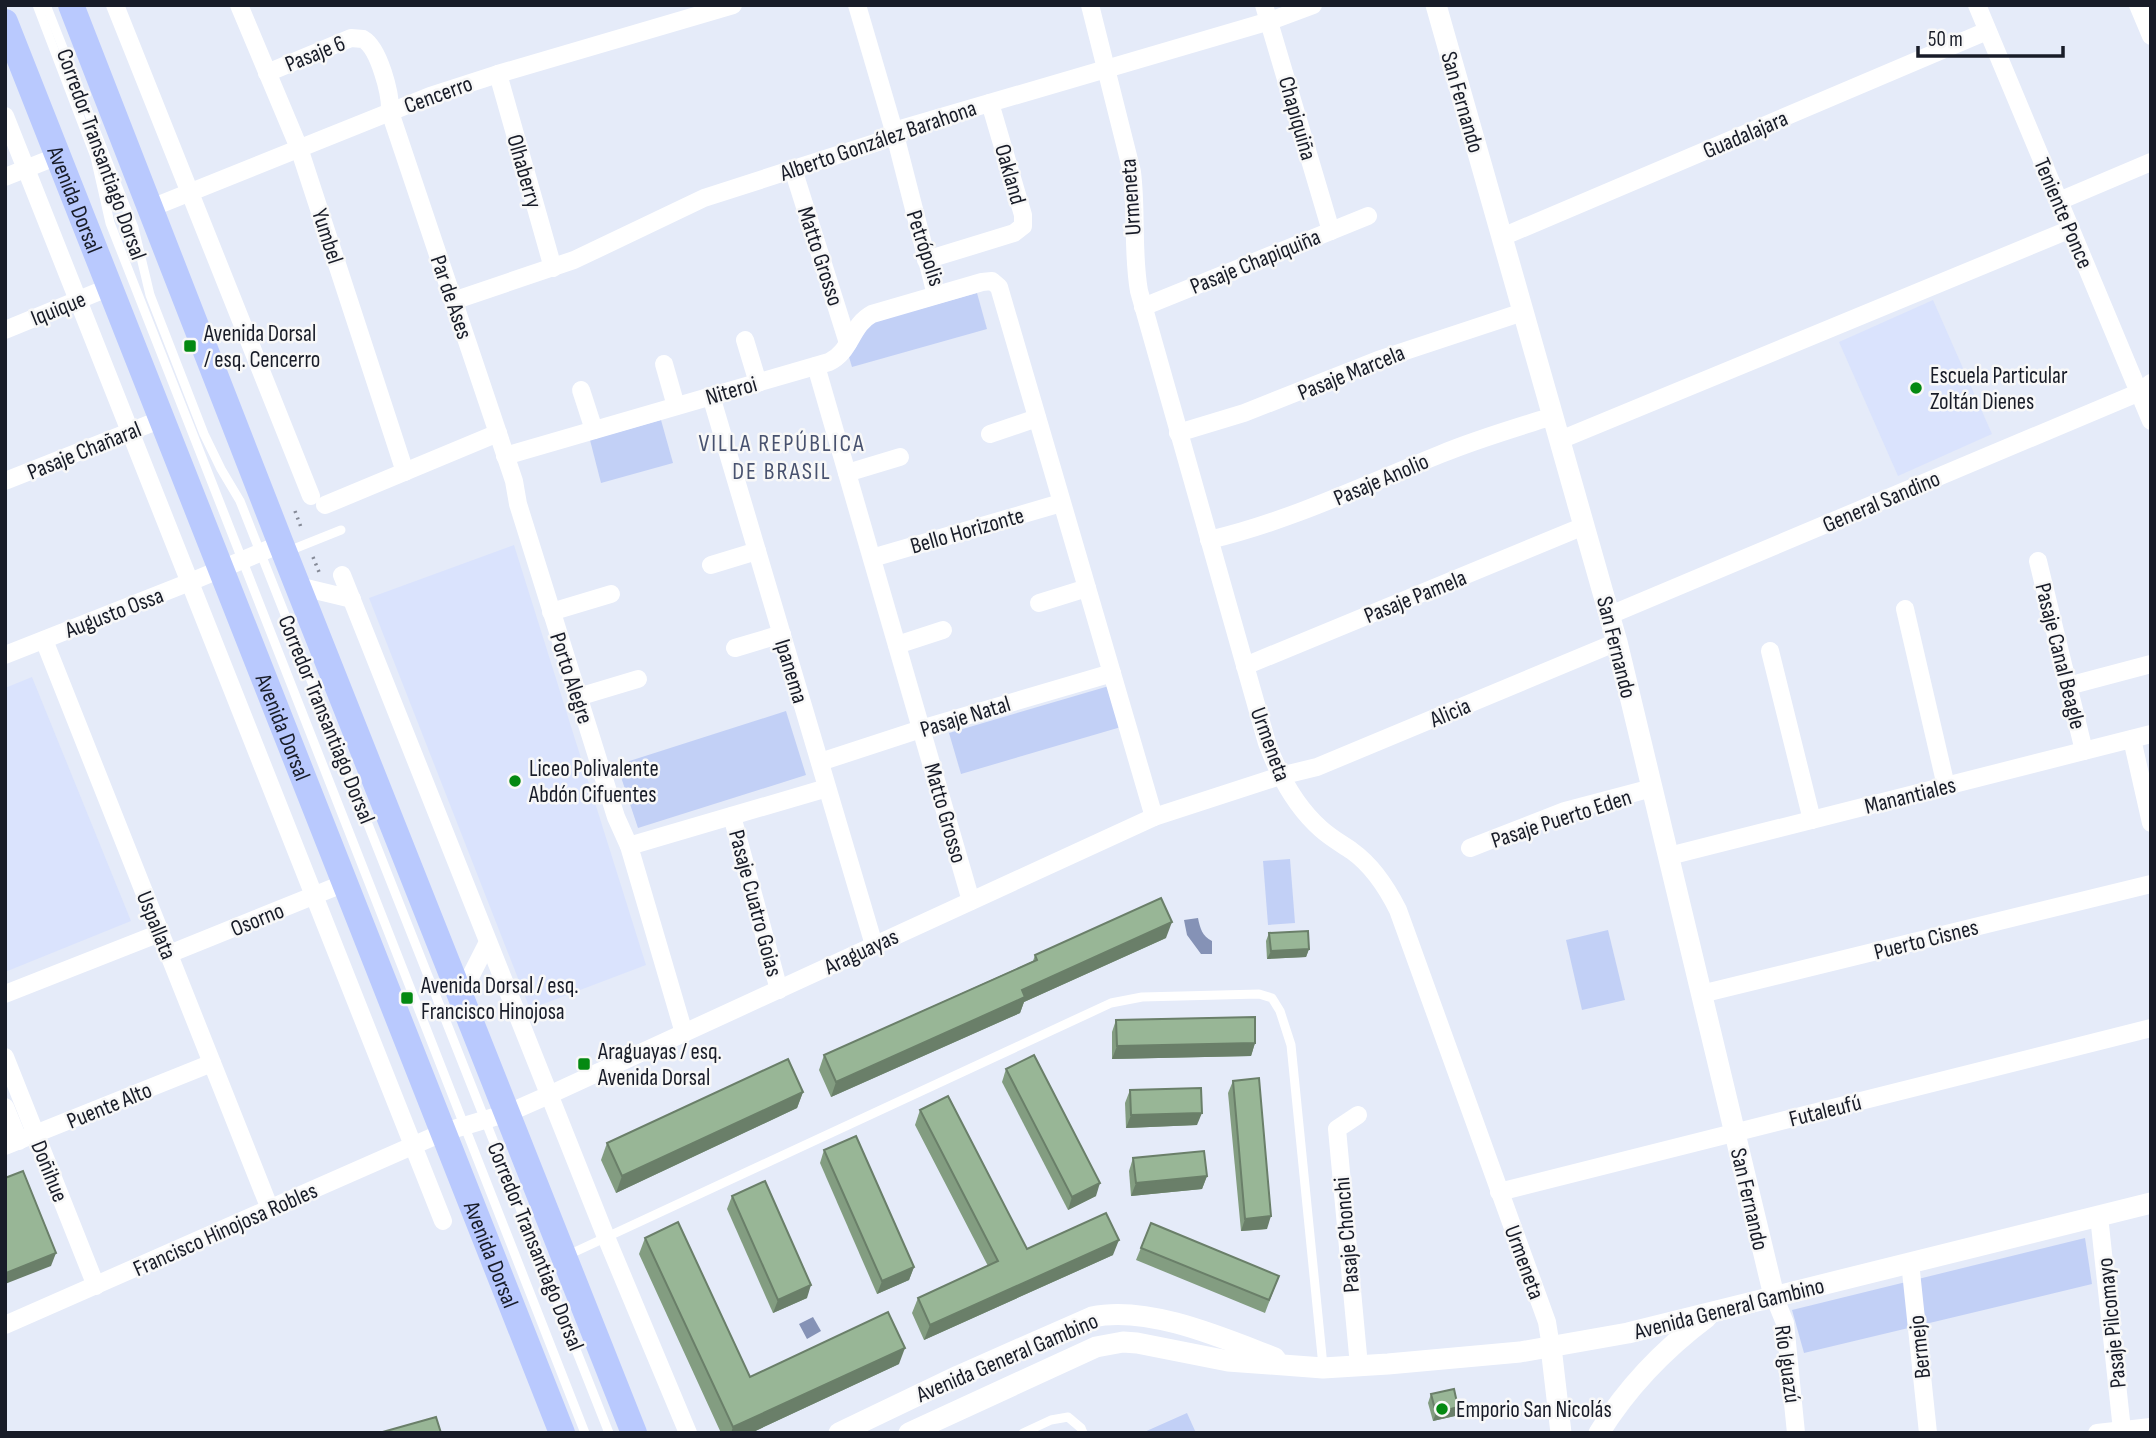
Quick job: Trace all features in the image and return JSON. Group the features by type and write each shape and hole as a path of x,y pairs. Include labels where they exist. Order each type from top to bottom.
{"main road":[{"path":"71,5 151,208 275,550 298,586 461,995 497,1116 564,1256 634,1433"},
{"name":"Avenida Dorsal","path":"5,22 162,419 232,565 345,883 455,1129 562,1433"}],"street":[{"path":"116,5 189,192 318,500 405,472 498,433"},
{"name":"Yumbel","path":"239,5 299,148 405,472"},
{"name":"Cencerro","path":"151,208 430,96 733,5"},
{"name":"Petrópolis","path":"857,5 894,131 936,295 987,280 999,288 1154,817"},
{"name":"Urmeneta","path":"1090,5 1132,172 1134,258 1143,307 1267,743 1280,776 1308,816 1322,830 1364,861 1391,896 1401,918 1547,1322 1561,1433"},
{"name":"Alberto González Barahona","path":"453,301 553,268 623,237 683,206 881,141 894,131 1104,68 1267,13 1313,5"},
{"name":"San Fernando","path":"1436,5 1610,615 1774,1296"},
{"name":"Teniente Ponce","path":"1977,5 2071,229 2145,387 2151,421"},
{"path":"2138,5 2151,36"},
{"name":"Chapiquiña","path":"1267,13 1331,231"},
{"name":"Guadalajara","path":"1502,237 1987,31"},
{"name":"Pasaje 6","path":"267,72 351,38 363,39"},
{"name":"Par de Ases","path":"363,39 374,49 389,92 390,112 514,481"},
{"name":"Olhaberry","path":"498,74 553,268"},
{"name":"Oakland","path":"926,260 1014,233 1023,226 1023,215 990,103"},
{"name":"Avenida Dorsal","path":"5,116 443,1221"},
{"path":"5,177 58,156"},
{"path":"2059,201 2151,162"},
{"name":"Matto Grosso","path":"793,169 848,343"},
{"name":"Pasaje Chapiquiña","path":"1143,307 1368,216"},
{"path":"1560,440 2071,229"},
{"name":"Iquique","path":"5,330 110,287"},
{"name":"Niteroi","path":"505,456 838,358 864,318 936,295"},
{"name":"Pasaje Marcela","path":"1178,433 1244,413 1411,348 1523,312"},
{"path":"745,340 758,383"},
{"path":"664,364 676,406"},
{"name":"Matto Grosso","path":"816,366 971,901"},
{"name":"General Sandino","path":"1610,615 2145,387"},
{"path":"582,390 594,430"},
{"name":"Ipanema","path":"711,396 874,945"},
{"name":"Pasaje Anolio","path":"1209,540 1296,514 1443,453 1553,416"},
{"path":"990,434 1037,418"},
{"name":"Pasaje Chañaral","path":"5,481 162,419"},
{"path":"847,473 900,457"},
{"name":"Porto Alegre","path":"514,481 518,504 551,612 616,817 629,846 684,1033"},
{"name":"Bello Horizonte","path":"872,558 1061,503"},
{"name":"Pasaje Pamela","path":"1245,666 1584,526"},
{"path":"232,565 275,550"},
{"path":"711,565 757,551"},
{"name":"Pasaje Canal Beagle","path":"2038,561 2084,751"},
{"name":"Augusto Ossa","path":"5,655 232,565"},
{"path":"342,575 606,1237 688,1433"},
{"path":"298,586 352,599"},
{"path":"1039,603 1087,588"},
{"path":"551,612 611,594"},
{"path":"1905,609 1947,786"},
{"path":"897,645 943,630"},
{"path":"735,648 782,634"},
{"name":"Uspallata","path":"44,640 270,1209"},
{"name":"Alicia","path":"1280,776 1317,767 1617,642"},
{"path":"1770,651 1812,820"},
{"path":"2068,686 2151,664"},
{"name":"Pasaje Natal","path":"820,762 1112,673"},
{"path":"578,697 638,679"},
{"name":"Manantiales","path":"1669,856 2151,734"},
{"path":"2132,739 2151,823"},
{"name":"Araguayas","path":"455,1129 549,1095 1154,817 1280,776"},
{"path":"629,846 827,788"},
{"name":"Pasaje Puerto Eden","path":"1470,848 1565,811 1652,788"},
{"name":"Pasaje Cuatro Goias","path":"732,816 779,990"},
{"name":"Osorno","path":"169,954 345,883"},
{"name":"Puerto Cisnes","path":"1702,994 2151,884"},
{"path":"5,994 160,933"},
{"path":"461,995 488,942"},
{"name":"Futaleufú","path":"1499,1192 2151,1028"},
{"name":"Doñihue","path":"5,1057 20,1141"},
{"name":"Puente Alto","path":"20,1141 212,1063"},
{"name":"Doñihue","path":"5,1107 96,1286"},
{"name":"Pasaje Chonchi","path":"1358,1115 1337,1129 1359,1366"},
{"name":"Francisco Hinojosa Robles","path":"5,1325 455,1129"},
{"name":"Avenida General Gambino","path":"909,1433 972,1402 1109,1343 1137,1343 1228,1361 1323,1368 1550,1348 1607,1338 2151,1203"},
{"name":"Pasaje Pilcomayo","path":"2099,1216 2122,1430"},
{"name":"Bermejo","path":"1910,1262 1928,1433"},
{"name":"Río Iguazú","path":"1774,1296 1785,1323 1796,1433"},
{"path":"1600,1433 1628,1390 1647,1368 1667,1348 1716,1310"},
{"name":"Avenida General Gambino","path":"839,1433 958,1376 1092,1317 1123,1313 1204,1331 1300,1367"},
{"path":"958,1376 972,1402"},
{"path":"2097,1433 2151,1427"}],"lane":[{"name":"Corredor Transantiago Dorsal","path":"37,5 95,157 110,223 232,565 455,1129 585,1433"},
{"name":"Corredor Transantiago Dorsal","path":"46,5 134,228 150,295 212,453 240,501 275,550 497,1116 610,1433"},
{"path":"275,550 341,530"},
{"path":"564,1256 1111,1003 1142,997 1259,994 1272,998 1280,1011 1291,1045 1323,1368"},
{"path":"1023,1433 1051,1420 1068,1417 1081,1427 1083,1433"}],"shaded area":[{"path":"977,293 987,329 852,367 841,331"},
{"name":"Escuela Particular Zoltán Dienes","path":"1933,300 1992,434 1898,476 1839,342"},
{"path":"661,420 673,463 601,483 590,440"},
{"name":"Liceo Polivalente Abdón Cifuentes","path":"514,545 646,965 530,1009 369,598"},
{"path":"32,677 131,921 5,972 5,688"},
{"path":"1109,686 1121,727 961,774 949,733"},
{"path":"786,711 806,775 638,828 617,765"},
{"path":"1290,859 1295,923 1268,925 1263,861"},
{"path":"1198,918 1202,931 1212,941 1212,954 1201,954 1187,935 1184,920"},
{"path":"1608,930 1625,1000 1582,1010 1566,940"},
{"path":"2085,1238 2092,1284 1804,1353 1792,1310"},
{"path":"813,1317 821,1331 807,1339 799,1324"},
{"path":"1187,1413 1196,1433 1142,1433"}],"building":[{"path":"1161,898 1172,922 1022,990 1025,997 836,1082 824,1055 1037,960 1035,955"},
{"path":"1308,931 1309,949 1271,951 1269,933"},
{"path":"1255,1017 1255,1043 1117,1046 1116,1020"},
{"path":"1034,1055 1100,1183 1072,1197 1006,1069"},
{"path":"788,1059 803,1092 622,1176 607,1143"},
{"path":"1259,1078 1271,1216 1245,1219 1233,1081"},
{"path":"1201,1088 1202,1113 1131,1115 1130,1090"},
{"path":"948,1096 1027,1249 1106,1213 1119,1240 930,1325 918,1298 998,1261 920,1110"},
{"path":"856,1136 914,1267 882,1281 824,1150"},
{"path":"1204,1151 1207,1176 1136,1183 1133,1158"},
{"path":"23,1171 56,1253 6,1273 5,1178"},
{"path":"765,1181 811,1285 778,1300 732,1196"},
{"path":"678,1222 750,1377 888,1312 905,1348 733,1427 645,1238"},
{"path":"1151,1223 1279,1276 1269,1300 1141,1248"},
{"path":"1454,1389 1458,1407 1436,1413 1431,1394"},
{"path":"436,1417 441,1433 379,1433"}],"place":[{"name":"Avenida Dorsal / esq. Cencerro","path":"190,346"},
{"name":"Escuela Particular Zoltán Dienes","path":"1916,388"},
{"name":"Liceo Polivalente Abdón Cifuentes","path":"515,781"},
{"name":"Avenida Dorsal / esq. Francisco Hinojosa","path":"407,998"},
{"name":"Araguayas / esq. Avenida Dorsal","path":"584,1064"},
{"name":"Emporio San Nicolás","path":"1442,1409"}],"district":[{"name":"VILLA REPÚBLICA DE BRASIL","path":"782,457"}]}
